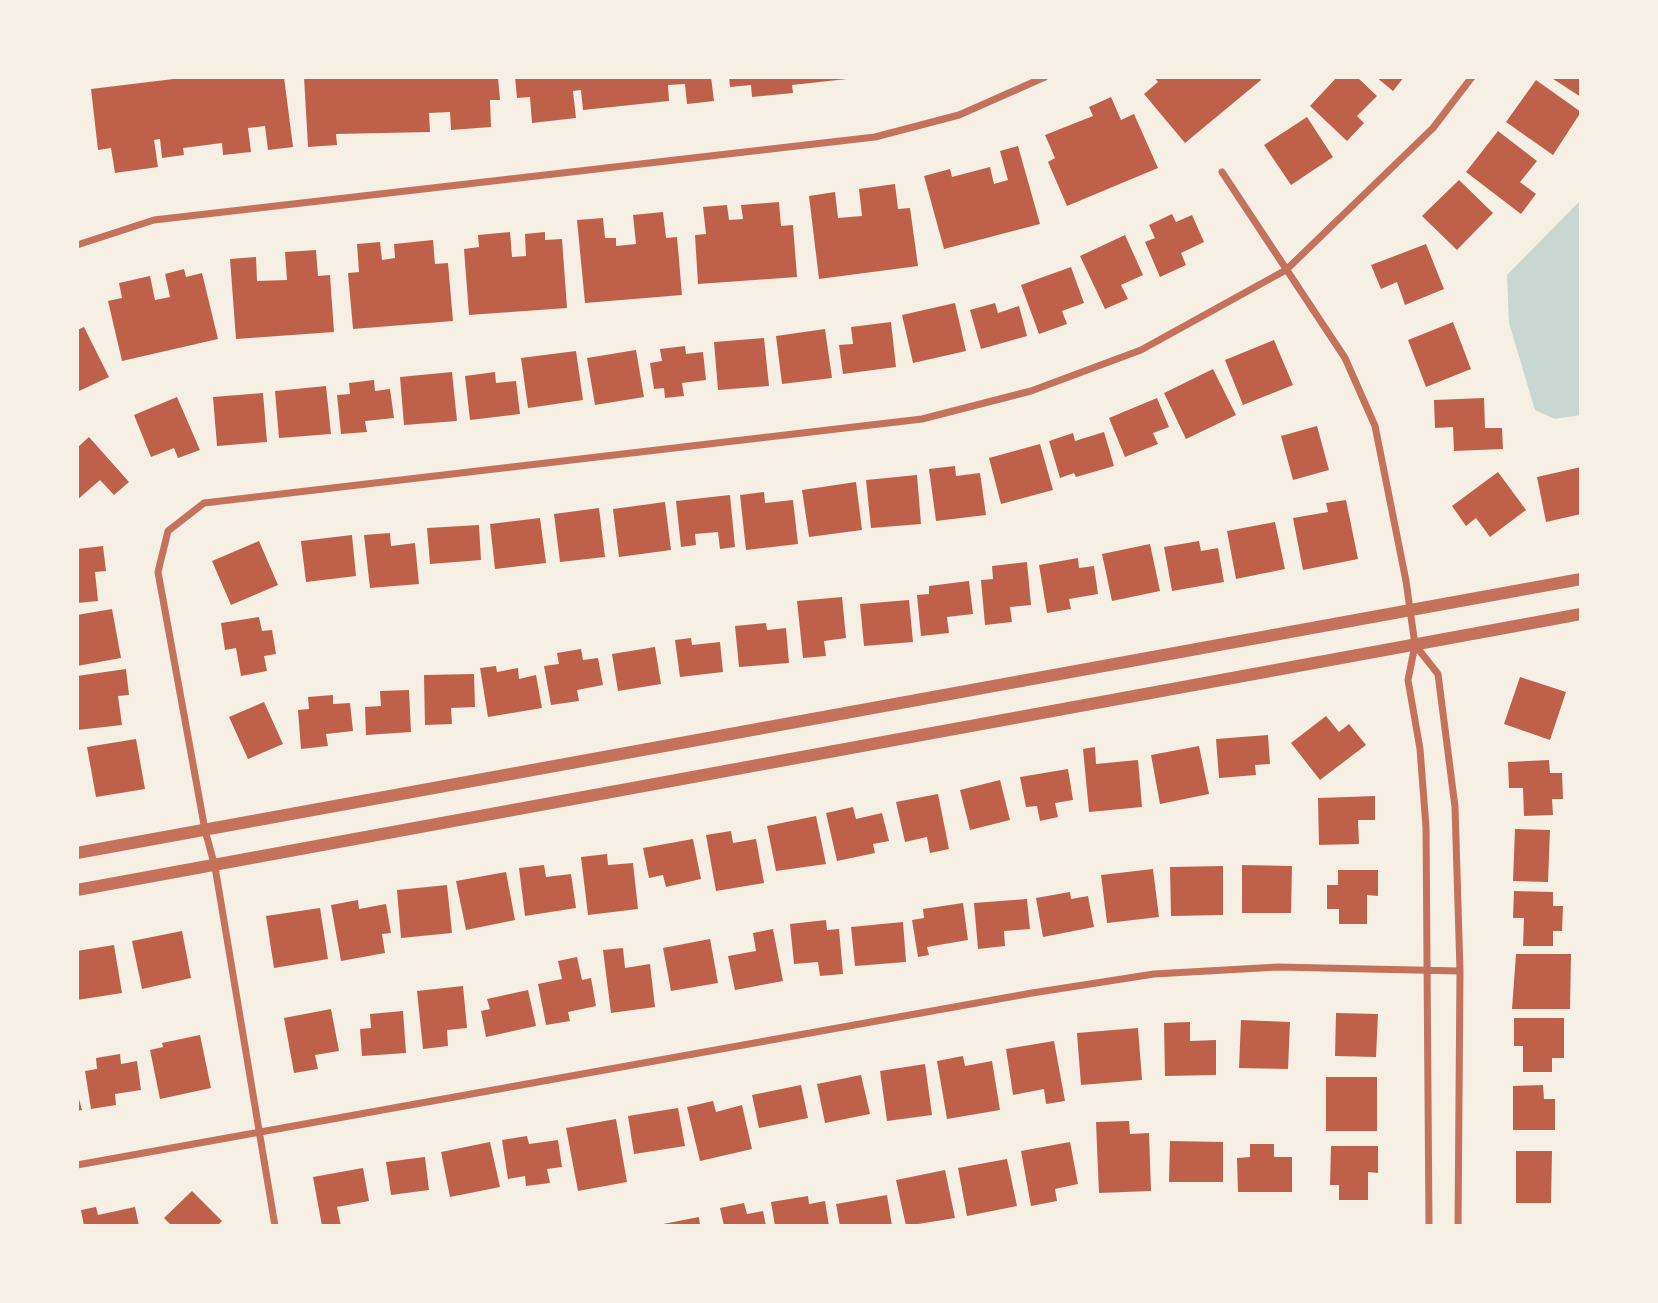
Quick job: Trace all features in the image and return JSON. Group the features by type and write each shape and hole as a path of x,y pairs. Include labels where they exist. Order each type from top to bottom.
{"street":[{"path":"77,245 154,220 875,137 959,115 1045,77"},
{"path":"275,1226 215,867 205,831 158,572 168,531 204,503 922,419 1031,391 1141,350 1286,270 1433,128 1472,77"},
{"path":"1222,172 1345,358 1375,426 1415,645 1408,680 1420,749 1425,814 1429,1226"},
{"path":"77,853 1581,579"},
{"path":"77,890 215,867 1581,614"},
{"path":"1415,645 1438,674 1455,807 1460,971 1458,1226"},
{"path":"77,1165 1032,993 1154,974 1278,967 1460,971"}],"shaded area":[{"path":"1581,200 1581,415 1555,419 1535,410 1509,323 1507,275"}],"building":[{"path":"190,77 284,77 293,147 268,150 265,126 248,128 251,152 223,155 222,143 183,148 184,155 162,158 160,139 154,140 158,167 115,173 111,148 98,150 91,89"},
{"path":"304,77 498,77 500,100 490,100 491,127 451,130 450,112 429,113 430,132 336,134 337,145 308,147"},
{"path":"515,77 711,77 714,101 687,104 685,84 668,85 669,101 583,110 581,90 573,91 576,118 532,123 530,97 517,98"},
{"path":"729,77 847,79 792,85 793,93 752,97 751,85 730,87"},
{"path":"1154,77 1259,77 1261,80 1185,143 1144,94 1158,82"},
{"path":"1337,77 1357,77 1377,96 1357,116 1364,123 1347,141 1310,106"},
{"path":"1376,77 1404,77 1393,91"},
{"path":"1550,77 1581,77 1581,97"},
{"path":"1536,80 1581,112 1553,155 1506,122"},
{"path":"1111,97 1121,120 1134,114 1158,168 1067,206 1048,162 1055,158 1045,135 1093,116 1089,107"},
{"path":"1307,117 1333,157 1291,185 1264,145"},
{"path":"1498,131 1537,161 1520,182 1536,194 1521,214 1466,172"},
{"path":"1018,146 1040,224 944,249 924,176 950,169 952,177 990,167 994,184 1008,180 1000,151"},
{"path":"1459,180 1493,213 1457,250 1422,216"},
{"path":"895,184 898,209 910,208 918,266 819,279 809,196 835,192 838,218 862,216 859,189"},
{"path":"779,202 781,226 793,225 797,277 698,284 695,235 706,234 703,207 727,205 729,220 743,219 741,205"},
{"path":"663,212 666,238 677,237 682,295 585,303 577,220 603,218 605,238 616,238 616,246 636,244 633,215"},
{"path":"1172,214 1176,222 1192,215 1204,242 1181,253 1186,265 1160,277 1145,242 1155,238 1149,225"},
{"path":"510,232 512,257 526,256 525,234 545,232 545,240 562,239 567,308 469,315 464,249 479,247 478,235"},
{"path":"1125,235 1143,275 1121,285 1128,299 1105,309 1080,256"},
{"path":"433,240 435,264 448,263 453,321 353,329 348,273 359,272 357,244 380,242 382,260 395,258 394,244"},
{"path":"1426,244 1444,289 1405,305 1397,282 1381,289 1371,265"},
{"path":"316,250 318,276 330,275 334,332 236,339 230,259 256,257 257,281 287,280 285,252"},
{"path":"1071,267 1084,303 1062,311 1067,324 1039,334 1021,285"},
{"path":"184,269 186,277 202,273 218,339 122,361 108,301 122,298 119,283 150,276 155,300 170,297 165,274"},
{"path":"955,303 966,351 913,363 902,315"},
{"path":"995,303 998,313 1019,306 1027,336 981,349 970,310"},
{"path":"891,322 896,367 843,374 839,345 853,344 851,327"},
{"path":"1453,322 1471,369 1426,387 1408,340"},
{"path":"84,327 109,377 77,392 77,330"},
{"path":"825,329 832,378 782,384 776,336"},
{"path":"764,338 769,386 718,390 714,342"},
{"path":"1274,340 1293,385 1243,405 1225,360"},
{"path":"685,346 686,354 703,352 706,380 682,383 684,396 665,398 664,388 654,389 650,363 662,361 660,349"},
{"path":"636,350 644,397 595,405 587,358"},
{"path":"576,351 583,400 528,408 521,358"},
{"path":"1213,369 1236,415 1186,439 1164,393"},
{"path":"452,372 457,421 404,425 400,377"},
{"path":"495,372 496,383 516,381 520,414 470,420 465,376"},
{"path":"374,380 375,391 390,389 394,418 365,421 367,432 341,434 337,395 350,394 349,383"},
{"path":"326,386 331,434 279,438 275,391"},
{"path":"263,393 267,442 217,446 213,397"},
{"path":"177,397 200,450 178,458 174,448 151,457 134,415"},
{"path":"1157,398 1169,427 1153,433 1158,444 1125,457 1109,418"},
{"path":"1484,398 1485,428 1502,428 1503,449 1454,451 1453,427 1435,428 1434,400"},
{"path":"1317,426 1329,470 1293,480 1281,436"},
{"path":"1104,432 1114,466 1076,477 1074,473 1060,478 1049,441 1073,433 1075,441"},
{"path":"89,437 129,482 114,495 100,480 77,500 77,444 79,446"},
{"path":"1040,444 1053,490 1001,504 989,458"},
{"path":"955,466 956,476 980,473 986,515 936,521 929,469"},
{"path":"1581,467 1581,514 1546,522 1537,477"},
{"path":"1498,472 1526,510 1490,537 1476,518 1466,526 1452,506"},
{"path":"917,475 921,524 871,528 866,480"},
{"path":"856,482 862,530 809,537 802,490"},
{"path":"764,492 765,503 793,500 798,544 746,550 740,495"},
{"path":"730,495 735,547 720,549 718,532 695,534 696,545 681,547 676,501"},
{"path":"1346,500 1358,559 1303,570 1293,518 1328,512 1326,503"},
{"path":"665,502 671,550 619,557 613,509"},
{"path":"599,508 605,557 560,562 554,514"},
{"path":"540,518 546,563 495,569 490,524"},
{"path":"1275,522 1285,569 1236,579 1227,531"},
{"path":"479,525 481,560 430,564 427,528"},
{"path":"390,533 391,546 415,543 419,584 370,588 364,535"},
{"path":"352,535 356,576 306,582 301,541"},
{"path":"259,541 278,585 231,605 212,561"},
{"path":"1199,541 1201,551 1218,548 1224,582 1172,591 1164,547"},
{"path":"1150,544 1160,591 1112,601 1102,554"},
{"path":"103,546 106,571 95,572 98,601 77,603 77,549"},
{"path":"1078,558 1079,568 1094,566 1098,594 1069,599 1071,609 1047,613 1039,565"},
{"path":"1027,562 1031,605 1010,607 1012,622 985,625 981,580 993,579 992,566"},
{"path":"969,581 973,614 947,617 949,633 921,636 917,595 929,594 929,586"},
{"path":"842,597 846,638 824,641 826,656 803,658 797,601"},
{"path":"909,600 913,642 864,646 860,604"},
{"path":"112,609 121,658 77,666 77,615"},
{"path":"259,617 262,631 272,630 276,654 264,656 267,671 241,676 236,648 225,650 221,623"},
{"path":"766,623 767,630 786,628 789,663 739,667 735,626"},
{"path":"691,638 692,645 720,642 723,672 680,677 675,640"},
{"path":"655,647 661,684 618,691 612,654"},
{"path":"581,649 583,660 598,658 603,685 577,690 579,701 551,705 544,666 559,664 557,653"},
{"path":"496,666 497,672 518,668 519,679 536,675 542,708 488,717 480,668"},
{"path":"126,669 129,695 118,696 122,725 77,730 77,676"},
{"path":"474,674 475,707 451,708 452,724 425,725 424,675"},
{"path":"1520,677 1566,692 1550,740 1504,724"},
{"path":"409,690 411,732 366,735 365,707 381,706 380,691"},
{"path":"333,695 333,704 350,703 353,731 326,734 328,746 301,749 298,710 309,709 308,697"},
{"path":"264,702 283,744 248,759 229,717"},
{"path":"1326,716 1339,732 1349,724 1366,745 1320,780 1291,743"},
{"path":"1268,735 1270,764 1255,765 1256,775 1219,778 1216,739"},
{"path":"136,739 145,789 96,797 87,747"},
{"path":"1199,746 1209,794 1160,804 1151,755"},
{"path":"1095,747 1096,764 1138,760 1142,807 1089,812 1083,749"},
{"path":"1549,760 1550,773 1562,773 1563,799 1552,799 1553,815 1524,816 1523,788 1509,788 1508,762"},
{"path":"1068,769 1073,800 1055,803 1058,817 1040,821 1037,806 1026,807 1020,777"},
{"path":"1000,780 1010,820 970,830 960,790"},
{"path":"938,794 949,849 930,853 927,837 905,842 896,802"},
{"path":"1375,796 1375,820 1358,820 1359,844 1319,845 1318,798"},
{"path":"853,807 856,819 882,813 889,841 873,844 875,853 837,861 826,813"},
{"path":"816,816 826,864 776,871 767,826"},
{"path":"1515,829 1550,830 1548,882 1513,881"},
{"path":"731,831 733,843 756,839 764,883 716,891 706,835"},
{"path":"693,839 701,879 666,887 663,875 649,878 643,848"},
{"path":"607,854 608,865 633,863 638,909 588,915 581,857"},
{"path":"544,865 546,877 571,874 576,908 525,916 519,868"},
{"path":"1242,865 1292,866 1291,913 1242,913"},
{"path":"1223,866 1223,915 1171,916 1170,867"},
{"path":"1153,869 1159,917 1107,923 1101,875"},
{"path":"1338,870 1378,870 1378,896 1367,895 1367,924 1339,924 1339,909 1327,909 1327,885 1338,885"},
{"path":"506,872 515,920 466,930 456,881"},
{"path":"447,885 452,933 401,938 397,890"},
{"path":"1514,891 1553,892 1553,906 1563,906 1562,931 1553,931 1553,946 1523,946 1524,918 1513,918"},
{"path":"1070,892 1071,899 1088,896 1094,927 1043,937 1036,898"},
{"path":"1027,899 1030,929 1004,931 1005,946 978,949 974,903"},
{"path":"358,900 359,909 386,904 391,933 382,934 385,953 341,961 331,905"},
{"path":"963,903 968,940 927,947 929,955 918,957 912,920 924,918 923,909"},
{"path":"320,908 328,959 274,968 266,916"},
{"path":"826,920 827,930 839,929 843,974 820,976 818,962 794,964 790,924"},
{"path":"903,922 906,962 855,966 851,927"},
{"path":"773,929 783,981 735,990 728,956 756,951 753,933"},
{"path":"182,931 191,978 142,989 132,941"},
{"path":"710,939 718,983 671,991 663,948"},
{"path":"114,945 122,993 77,1000 77,951"},
{"path":"623,948 625,968 650,964 655,1007 611,1013 603,950"},
{"path":"1516,954 1571,954 1570,1009 1512,1009"},
{"path":"577,957 582,980 591,978 596,1006 568,1012 570,1021 546,1025 538,984 562,979 558,961"},
{"path":"463,986 467,1028 447,1030 448,1046 423,1049 417,991"},
{"path":"528,990 536,1026 486,1037 481,1011 490,1009 487,999"},
{"path":"331,1009 339,1051 315,1055 318,1069 294,1073 284,1018"},
{"path":"403,1011 406,1053 362,1056 360,1029 371,1028 370,1014"},
{"path":"1336,1013 1378,1014 1376,1057 1335,1056"},
{"path":"1514,1018 1564,1018 1564,1058 1552,1058 1552,1072 1523,1072 1523,1046 1514,1046"},
{"path":"1241,1020 1290,1022 1288,1069 1239,1068"},
{"path":"1190,1022 1190,1041 1216,1040 1216,1075 1165,1076 1164,1023"},
{"path":"1138,1028 1142,1080 1081,1085 1077,1033"},
{"path":"200,1035 211,1088 160,1099 150,1050 163,1047 162,1043"},
{"path":"1054,1041 1065,1101 1046,1104 1044,1089 1013,1095 1006,1049"},
{"path":"120,1054 121,1064 137,1061 141,1090 115,1094 116,1105 91,1109 85,1071 97,1069 96,1058"},
{"path":"963,1056 965,1066 992,1061 1000,1110 947,1119 937,1061"},
{"path":"925,1064 932,1115 887,1121 880,1071"},
{"path":"861,1075 870,1114 825,1123 817,1084"},
{"path":"1326,1077 1377,1077 1377,1131 1326,1131"},
{"path":"801,1085 808,1118 759,1128 752,1095"},
{"path":"1543,1085 1544,1099 1555,1099 1555,1130 1513,1130 1513,1086"},
{"path":"77,1092 82,1110 77,1111"},
{"path":"713,1101 716,1112 742,1105 752,1149 700,1161 687,1107"},
{"path":"678,1108 685,1146 634,1154 628,1116"},
{"path":"616,1119 627,1182 578,1191 566,1128"},
{"path":"1129,1121 1130,1134 1149,1133 1151,1191 1099,1193 1096,1122"},
{"path":"527,1136 529,1144 558,1140 562,1167 547,1169 550,1183 526,1186 525,1176 508,1179 502,1140"},
{"path":"1170,1141 1223,1142 1223,1182 1169,1182"},
{"path":"490,1142 500,1187 450,1197 441,1152"},
{"path":"1070,1142 1078,1184 1055,1189 1057,1201 1031,1206 1021,1151"},
{"path":"1250,1144 1274,1144 1274,1157 1292,1157 1292,1192 1238,1192 1237,1158 1250,1157"},
{"path":"1331,1146 1378,1146 1378,1173 1368,1172 1368,1200 1339,1200 1339,1185 1330,1185"},
{"path":"1516,1151 1552,1151 1551,1203 1516,1203"},
{"path":"425,1157 429,1190 391,1195 386,1162"},
{"path":"1007,1159 1017,1206 967,1216 958,1168"},
{"path":"363,1168 369,1201 337,1207 341,1226 322,1226 313,1177"},
{"path":"945,1170 955,1218 906,1226 896,1180"},
{"path":"192,1191 222,1221 217,1226 172,1226 164,1218"},
{"path":"887,1195 892,1226 840,1226 836,1204"},
{"path":"808,1196 809,1204 825,1201 829,1226 775,1226 771,1202"},
{"path":"744,1203 747,1214 763,1211 766,1226 724,1226 720,1208"},
{"path":"96,1207 98,1215 135,1207 139,1226 84,1226 81,1210"},
{"path":"699,1217 700,1226 658,1226 658,1225"}]}
